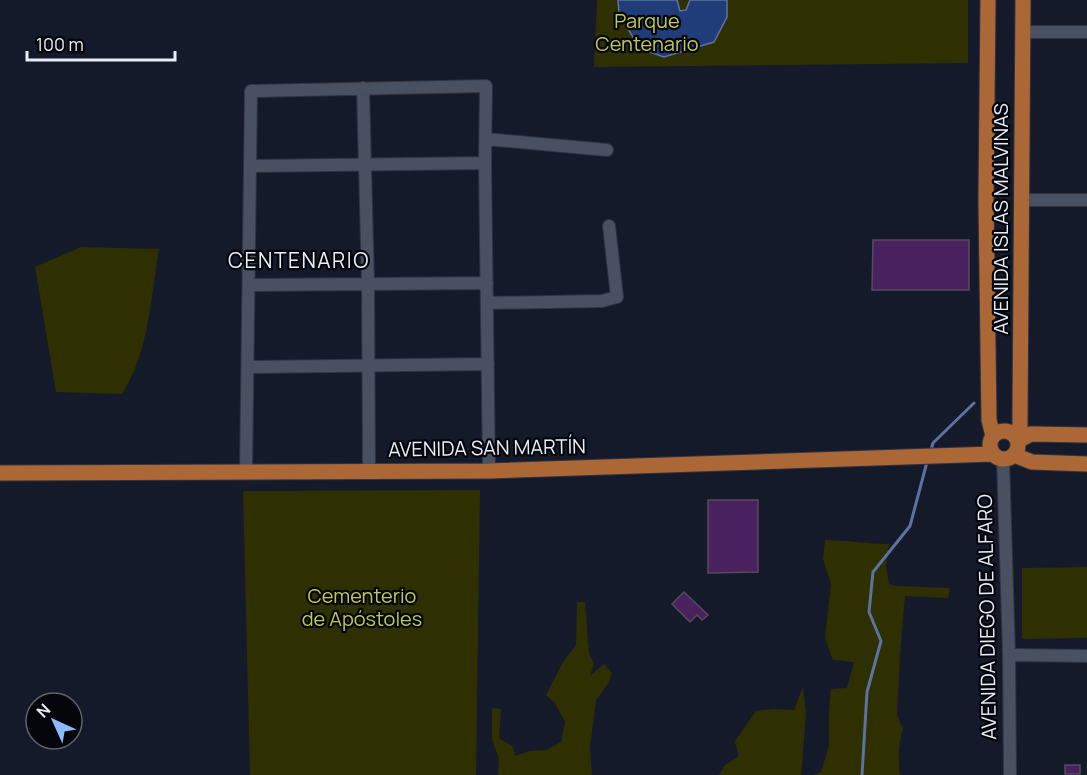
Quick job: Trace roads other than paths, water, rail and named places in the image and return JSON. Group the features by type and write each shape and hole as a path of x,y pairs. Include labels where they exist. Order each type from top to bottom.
{"main road":[{"name":"AVENIDA ISLAS MALVINAS","path":"988,0 989,420 1004,446 1020,428 1023,0"},
{"path":"1004,446 1031,434 1087,435"},
{"path":"1004,446 1032,462 1087,464"},
{"name":"AVENIDA SAN MARTÍN","path":"0,474 489,471 975,455 1004,446"}],"street":[{"path":"1023,32 1087,32"},
{"path":"246,472 251,91 486,86 489,471"},
{"path":"363,88 368,284 369,471"},
{"path":"486,139 607,150"},
{"path":"250,166 485,163"},
{"path":"1022,200 1087,200"},
{"path":"487,303 602,301 617,297 609,226"},
{"path":"249,285 487,283"},
{"path":"248,367 488,364"},
{"name":"AVENIDA DIEGO DE ALFARO","path":"1004,446 1010,775"},
{"path":"1009,655 1087,656"}],"water":[{"path":"618,0 677,0 680,11 686,10 690,0 727,0 727,17 714,42 664,57 640,49 619,14"}],"waterway":[{"path":"931,450 933,443 974,403"},
{"path":"862,775 867,692 881,641 869,612 873,572 910,526 927,462"}],"district":[{"name":"CENTENARIO","path":"299,261"}],"park label":[{"name":"Parque Centenario","path":"647,32"},
{"name":"Cementerio de Apóstoles","path":"362,608"}]}
